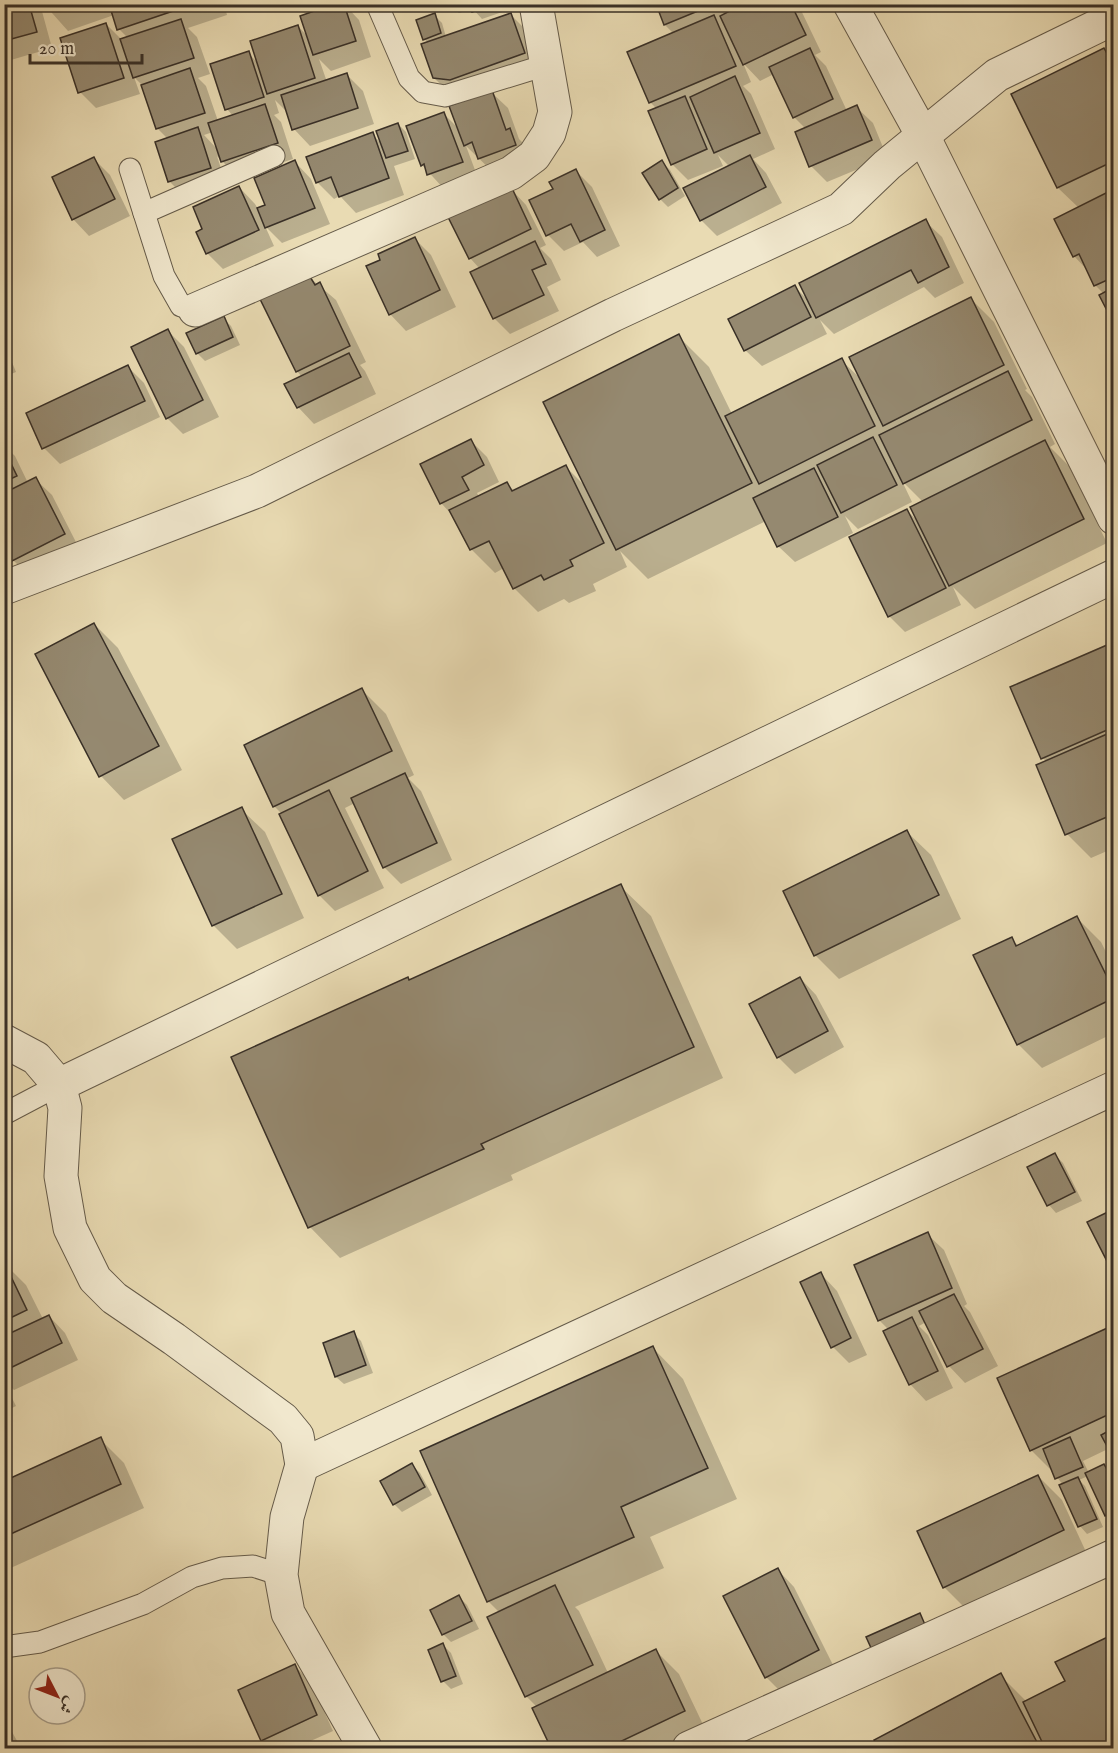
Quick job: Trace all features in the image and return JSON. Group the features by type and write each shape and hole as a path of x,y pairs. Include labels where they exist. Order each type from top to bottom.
{"street":[{"path":"195,310 511,173 534,156 549,133 555,112 536,4"},
{"path":"850,4 922,134 1113,518"},
{"path":"4,588 257,491 613,315 841,208 922,134 997,75 1113,18"},
{"path":"59,1085 1113,576"},
{"path":"4,1041 36,1058 59,1085 65,1108 61,1176 70,1228 95,1279 114,1298 174,1338 283,1419 297,1436 302,1465 287,1517 281,1575 288,1613 365,1749"},
{"path":"302,1465 1113,1088"},
{"path":"690,1749 1113,1556"}],"lane":[{"path":"377,4 409,78 423,92 445,96 546,65"},
{"path":"144,213 274,156"},
{"path":"130,169 164,276 181,306 195,310"},
{"path":"4,1114 59,1085"},
{"path":"11,1646 40,1642 133,1608 192,1576 222,1568 253,1566 281,1575"}],"building":[{"path":"4,4 29,4 37,32 4,41"},
{"path":"109,4 194,4 117,30"},
{"path":"334,4 344,4 356,41 313,55 300,16"},
{"path":"470,4 495,4 472,12"},
{"path":"656,4 715,4 664,25"},
{"path":"743,4 791,4 806,35 743,65 720,16"},
{"path":"435,13 441,33 423,40 416,20"},
{"path":"511,13 525,53 450,80 433,78 421,44"},
{"path":"714,15 736,66 649,103 627,52"},
{"path":"181,19 194,58 133,78 120,39"},
{"path":"106,23 124,78 78,93 60,38"},
{"path":"298,25 315,78 267,94 250,41"},
{"path":"810,48 833,99 793,118 769,67"},
{"path":"1104,48 1114,67 1114,161 1057,188 1011,94"},
{"path":"249,51 264,97 225,110 210,64"},
{"path":"190,68 205,113 156,129 141,85"},
{"path":"347,73 358,108 292,130 281,95"},
{"path":"735,76 760,133 714,153 690,97"},
{"path":"492,90 506,130 510,128 516,145 478,159 472,142 464,146 449,106"},
{"path":"685,96 707,149 671,165 648,111"},
{"path":"265,104 278,143 221,162 208,123"},
{"path":"857,105 872,140 809,167 795,132"},
{"path":"444,112 463,162 427,175 424,164 421,166 406,126"},
{"path":"398,123 408,151 386,158 376,131"},
{"path":"198,127 211,168 168,182 155,142"},
{"path":"373,132 389,178 339,197 331,177 316,183 306,157"},
{"path":"750,155 766,187 700,221 683,188"},
{"path":"94,157 115,199 72,220 52,177"},
{"path":"295,160 315,208 265,228 257,208 265,205 254,178"},
{"path":"662,160 678,188 659,200 642,173"},
{"path":"576,169 605,230 580,242 571,224 546,236 529,200 553,189 549,182"},
{"path":"239,186 259,230 206,254 196,232 202,229 193,207"},
{"path":"511,186 531,229 469,259 448,217"},
{"path":"1114,189 1114,277 1094,286 1079,254 1073,257 1054,219"},
{"path":"926,219 949,267 918,283 911,270 816,318 799,283"},
{"path":"415,237 440,290 389,315 366,266 380,260 378,254"},
{"path":"535,241 546,264 532,270 544,295 493,319 470,272"},
{"path":"309,275 315,285 320,282 350,346 296,372 260,299"},
{"path":"795,285 811,317 744,351 728,319"},
{"path":"1114,287 1114,324 1099,295"},
{"path":"971,297 1004,365 883,426 849,357"},
{"path":"224,316 233,337 196,354 186,333"},
{"path":"168,329 203,400 166,419 131,347"},
{"path":"679,334 752,483 616,550 543,402"},
{"path":"349,353 361,377 297,408 284,384"},
{"path":"842,358 875,426 759,484 725,416"},
{"path":"128,365 145,401 42,449 26,413"},
{"path":"1008,371 1032,420 903,484 879,435"},
{"path":"873,437 897,485 841,513 817,465"},
{"path":"471,439 484,465 462,477 469,490 440,504 420,464"},
{"path":"1045,440 1084,519 949,586 910,507"},
{"path":"4,449 17,476 4,482"},
{"path":"566,465 604,543 570,560 573,566 544,580 541,575 513,589 489,541 470,550 449,510 507,482 512,491"},
{"path":"814,468 838,517 777,547 753,498"},
{"path":"36,477 65,534 12,561 4,547 4,493"},
{"path":"907,509 946,588 888,617 849,537"},
{"path":"94,623 159,746 99,777 35,654"},
{"path":"1114,642 1114,727 1041,759 1010,687"},
{"path":"362,688 392,751 273,807 244,745"},
{"path":"1114,731 1114,814 1065,835 1036,765"},
{"path":"405,773 437,843 383,868 351,798"},
{"path":"329,790 368,871 318,896 279,814"},
{"path":"242,807 282,894 212,926 172,839"},
{"path":"907,830 939,895 814,956 783,891"},
{"path":"621,884 694,1047 481,1144 484,1149 308,1228 231,1057"},
{"path":"1077,916 1114,991 1114,998 1017,1045 973,955 1012,937 1016,946"},
{"path":"800,977 828,1031 777,1058 749,1004"},
{"path":"1055,1153 1075,1192 1047,1206 1027,1167"},
{"path":"1114,1209 1114,1275 1087,1222"},
{"path":"928,1232 952,1288 878,1321 854,1265"},
{"path":"4,1262 27,1310 4,1321"},
{"path":"821,1272 851,1338 831,1348 800,1282"},
{"path":"954,1294 983,1349 947,1367 919,1311"},
{"path":"49,1315 62,1343 4,1371 4,1336"},
{"path":"912,1317 938,1371 909,1385 883,1331"},
{"path":"1114,1325 1114,1412 1030,1451 997,1378"},
{"path":"354,1331 366,1365 335,1377 323,1343"},
{"path":"653,1346 708,1468 621,1507 634,1537 487,1602 420,1451"},
{"path":"1114,1428 1114,1459 1101,1435"},
{"path":"101,1437 121,1484 4,1537 4,1481"},
{"path":"1070,1437 1083,1467 1055,1479 1043,1449"},
{"path":"412,1463 425,1487 393,1505 380,1481"},
{"path":"1104,1464 1114,1483 1114,1511 1105,1516 1085,1473"},
{"path":"1038,1475 1064,1530 943,1588 917,1531"},
{"path":"1078,1477 1097,1519 1078,1527 1059,1485"},
{"path":"778,1568 819,1650 765,1678 723,1596"},
{"path":"555,1585 593,1665 525,1697 487,1617"},
{"path":"459,1595 472,1621 442,1635 430,1610"},
{"path":"920,1613 926,1627 872,1650 866,1637"},
{"path":"1114,1634 1114,1748 1045,1748 1023,1702 1065,1681 1055,1662"},
{"path":"443,1643 456,1676 441,1682 428,1650"},
{"path":"656,1649 685,1711 607,1748 551,1748 532,1708"},
{"path":"295,1664 317,1715 261,1741 238,1690"},
{"path":"1001,1673 1040,1748 878,1748 874,1740"},
{"path":"4,1730 15,1748 4,1748"}]}
